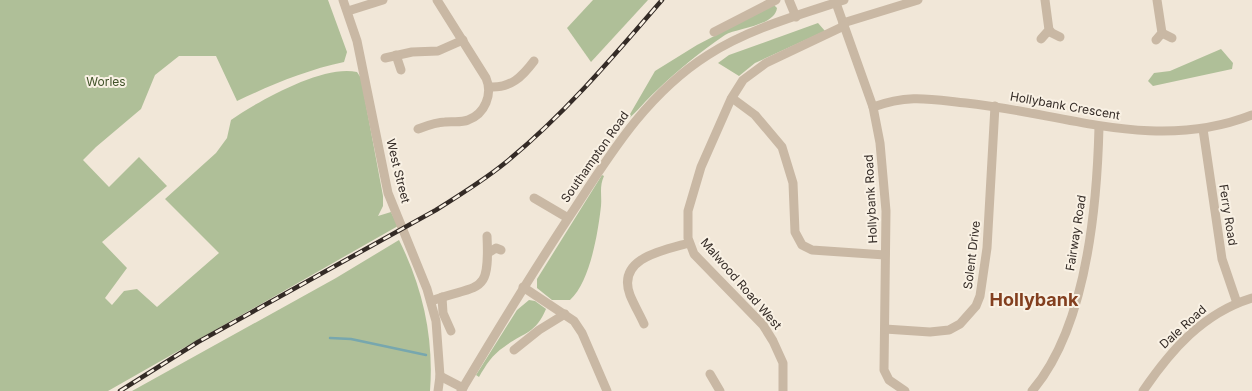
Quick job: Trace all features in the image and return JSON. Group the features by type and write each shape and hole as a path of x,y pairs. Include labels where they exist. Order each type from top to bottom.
{"street":[{"name":"West Street","path":"343,0 357,41 388,193 431,301 439,338 440,376 438,391"},
{"path":"348,11 384,0"},
{"path":"418,129 443,122 468,120 489,98 490,87 437,0"},
{"path":"714,32 776,0"},
{"path":"789,0 796,17"},
{"name":"Malwood Road West","path":"783,391 783,363 769,333 700,260 689,243 687,223 691,193 732,98 743,80 755,70 844,24 918,0"},
{"path":"1044,0 1049,30 1052,34 1060,37"},
{"path":"1157,0 1159,36 1172,38"},
{"name":"Southampton Road","path":"462,389 524,287 627,130 671,83 702,59 726,45 840,1"},
{"name":"Hollybank Road","path":"840,1 844,24 873,108 883,168 886,255 886,376 905,391"},
{"path":"1041,39 1049,30"},
{"path":"385,58 396,55 438,51 463,40"},
{"path":"396,55 400,70"},
{"path":"490,87 506,87 534,62"},
{"name":"Hollybank Crescent","path":"873,108 895,100 912,97 995,106 1100,127 1142,131 1202,129 1220,126 1252,115"},
{"path":"732,98 755,114 782,147 793,183 796,232 802,245 812,250 886,255"},
{"name":"Solent Drive","path":"885,329 930,332 949,330 960,324 976,306 980,296 987,248 995,106"},
{"name":"Fairway Road","path":"1032,391 1061,345 1079,288 1091,229 1099,161 1100,127"},
{"name":"Ferry Road","path":"1202,129 1222,259 1237,303"},
{"path":"534,198 568,218"},
{"path":"431,301 469,289 481,283 488,270 487,236"},
{"path":"644,324 630,294 628,278 632,270 645,256 689,243"},
{"path":"488,253 496,248 501,250"},
{"path":"524,287 574,321 582,333 607,391"},
{"path":"442,297 443,313 451,331"},
{"name":"Dale Road","path":"1143,391 1162,364 1183,341 1210,318 1237,303 1252,298"},
{"path":"514,350 539,330 565,314"},
{"path":"710,374 714,387"},
{"path":"440,376 462,389"}],"green space":[{"name":"Worles","path":"0,0 328,0 347,52 344,62 289,78 237,101 216,56 179,56 155,75 141,109 83,160 109,187 139,157 167,186 102,242 127,268 105,298 112,305 124,291 137,289 157,307 219,253 165,199 216,153 227,138 231,120 274,94 327,73 357,72 361,78 383,196 383,206 378,216 391,212 398,226 108,391 0,391"},
{"path":"593,0 648,0 591,62 567,28"},
{"path":"774,5 777,8 775,14 770,19 755,26 725,35 716,41 672,76 626,121 655,71 697,45"},
{"path":"818,23 825,31 755,63 739,76 718,63 729,55"},
{"path":"1221,49 1233,63 1232,69 1153,86 1148,81 1154,73 1170,71"},
{"path":"602,175 604,176 601,187 600,217 592,256 583,282 570,300 552,300 537,288 537,279"},
{"path":"399,240 415,276 425,314 430,352 430,391 132,391 336,278"},
{"path":"529,300 535,301 546,309 542,317 528,332 496,353 479,377 476,375 517,310"}],"waterway":[{"path":"330,338 351,339 426,355"}],"railway":[{"path":"120,391 198,342 436,210 489,175 527,145 568,105 662,0"}],"district":[{"name":"Hollybank","path":"1034,300"}]}
